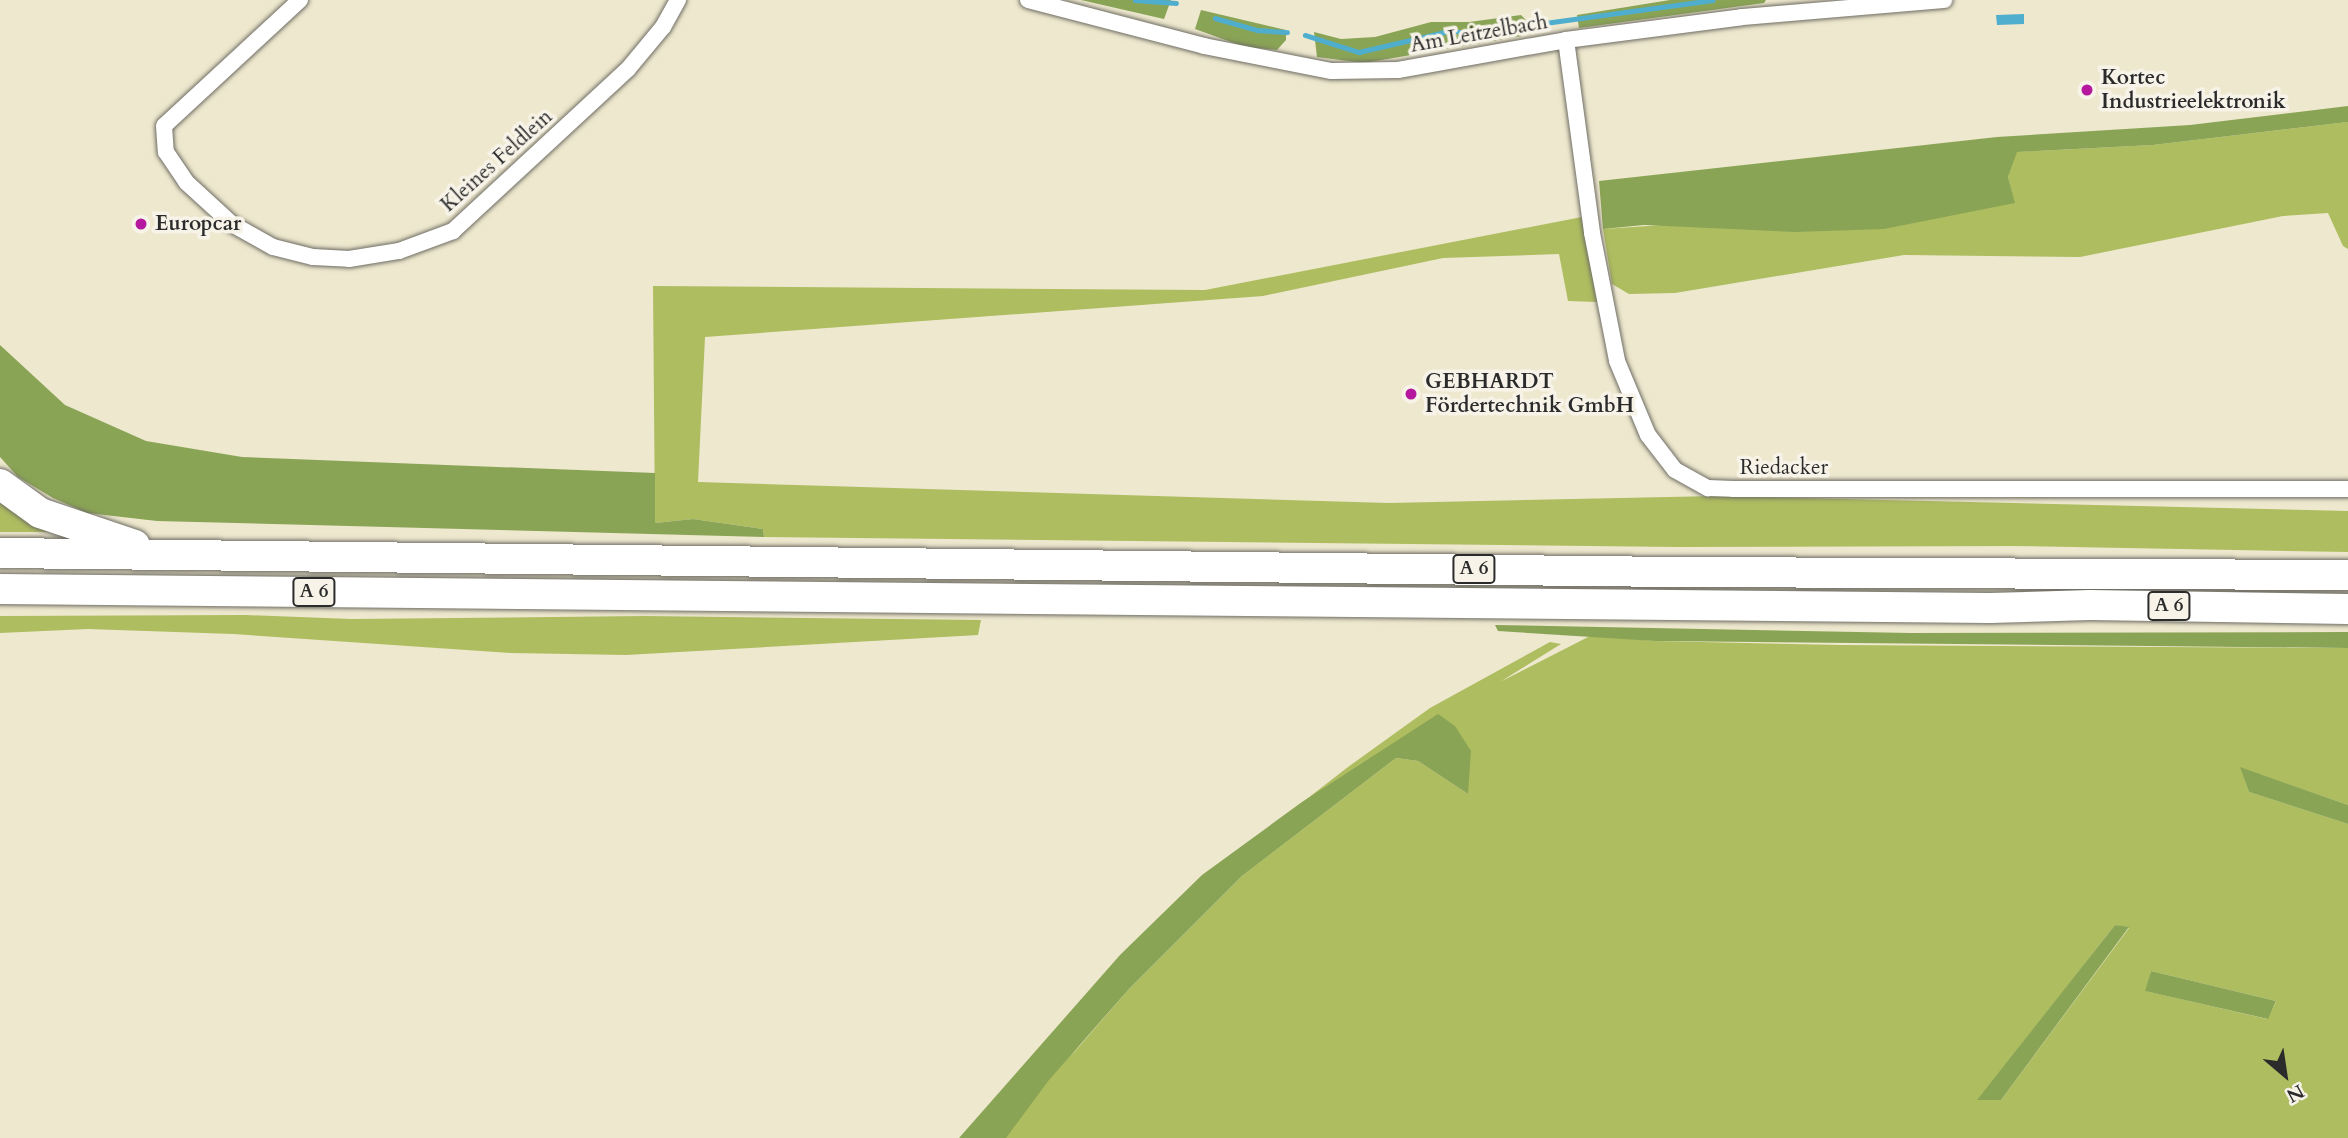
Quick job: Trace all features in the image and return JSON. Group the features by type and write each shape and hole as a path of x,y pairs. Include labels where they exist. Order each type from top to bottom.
{"highway":[{"path":"0,484 40,513 166,554"},
{"name":"A 6","path":"0,552 1698,572 2348,575"},
{"name":"A 6","path":"0,589 1990,608 2090,605 2348,608"}],"street":[{"name":"Kleines Feldlein","path":"300,0 163,126 166,152 186,181 232,224 273,247 313,257 349,259 399,251 453,231 628,69 663,27 678,0"},
{"name":"Am Leitzelbach","path":"1028,0 1204,46 1332,71 1398,70 1566,40 1742,17 1944,0"},
{"name":"Riedacker","path":"1566,40 1594,245 1617,362 1648,435 1675,470 1707,488 1733,489 2348,489"}],"green space":[{"path":"1081,0 1171,0 1164,19"},
{"path":"1670,0 1766,0 1764,3 1579,28 1577,15"},
{"path":"1201,10 1286,30 1286,40 1277,50 1245,47 1195,29"},
{"path":"1521,15 1526,20 1522,36 1364,63 1317,57 1314,32 1341,39 1375,37 1431,22 1469,22"},
{"path":"2348,106 2348,122 2153,145 2017,152 2008,177 2015,203 1884,229 1795,232 1644,225 1603,229 1599,181 1997,137 2190,125"},
{"path":"2348,122 2348,249 2343,246 2328,213 2283,216 2080,257 1904,255 1675,293 1629,294 1612,284 1603,229 2014,202 2008,177 2016,152 2153,145"},
{"path":"1582,217 1597,302 1568,301 1559,254 1443,258 1263,296 705,337 698,482 1389,503 1717,496 2348,511 2348,552 2014,546 1678,547 764,537 763,529 693,519 655,523 653,286 1205,290"},
{"path":"0,345 65,405 146,441 242,457 655,473 655,523 693,519 763,529 764,537 157,521 87,513 53,498 18,477 0,457"},
{"path":"0,496 64,532 0,532"},
{"path":"246,615 351,619 645,616 981,620 978,635 626,655 511,653 233,634 88,629 0,633 0,616"},
{"path":"1495,625 1910,633 2348,632 2348,648 1655,641 1498,631"},
{"path":"1592,635 1655,641 1841,645 2348,648 2348,805 2241,768 2249,792 2348,824 2348,1138 971,1138 1205,878 1348,767 1430,708 1550,642 1561,644 1500,682","holes":["1441,717 1468,794 1418,761 1396,758 1242,876 1129,989 1070,1057 1122,991 1224,884","2115,925 2129,928 2001,1100 1978,1100","2151,971 2276,1002 2267,1019 2146,991"]},
{"path":"1438,714 1455,726 1471,751 1468,794 1418,761 1396,758 1242,876 1129,989 1049,1080 1006,1138 959,1138 1120,955 1202,875 1302,802"},
{"path":"2240,767 2348,805 2348,824 2249,792"},
{"path":"2115,925 2129,927 2001,1100 1977,1100"},
{"path":"2151,971 2276,1001 2268,1019 2145,991"}],"water":[{"path":"2024,14 2024,24 1997,25 1996,15"}],"waterway":[{"path":"1135,0 1176,3"},
{"path":"1545,23 1712,0"},
{"path":"1215,18 1257,30 1287,32"},
{"path":"1305,35 1359,52 1445,32 1511,32"}],"place":[{"name":"Kortec Industrieelektronik","path":"2087,90"},
{"name":"Europcar","path":"141,224"},
{"name":"GEBHARDT Fördertechnik GmbH","path":"1411,394"}]}
